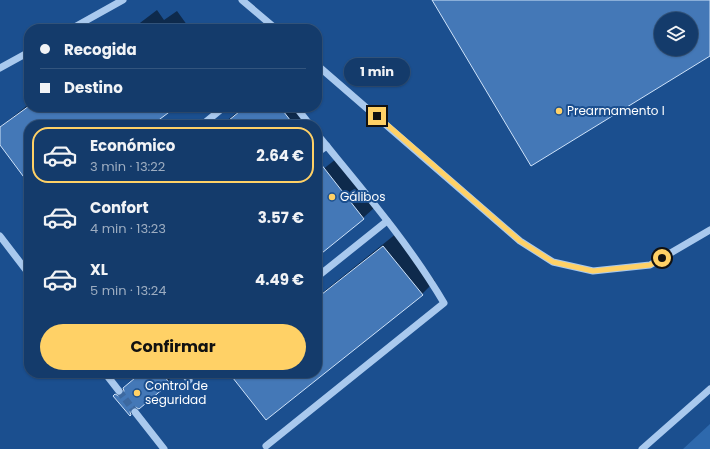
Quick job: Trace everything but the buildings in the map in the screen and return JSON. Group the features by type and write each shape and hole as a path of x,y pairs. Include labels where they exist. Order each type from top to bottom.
{"street":[{"path":"80,24 123,0"},
{"path":"242,0 270,24"},
{"path":"0,68 24,55"},
{"path":"322,69 520,241 553,262 593,271 650,265 710,230"},
{"path":"208,120 218,112"},
{"path":"300,112 306,120"},
{"path":"266,446 444,302 430,278 387,221 322,140"},
{"path":"322,150 327,146"},
{"path":"322,273 387,221"},
{"path":"0,236 24,264"},
{"path":"109,378 119,391"},
{"path":"642,449 710,389"},
{"path":"135,412 164,449"}],"shaded area":[{"path":"710,424 710,449 683,449"}],"tunnel":[{"path":"119,391 135,412"}],"place":[{"name":"Prearmamento I","path":"559,111"},
{"name":"Gálibos","path":"332,197"},
{"name":"Control de seguridad","path":"137,393"}],"route":[{"path":"377,116 520,241 553,262 593,271 650,265 662,258"}]}
